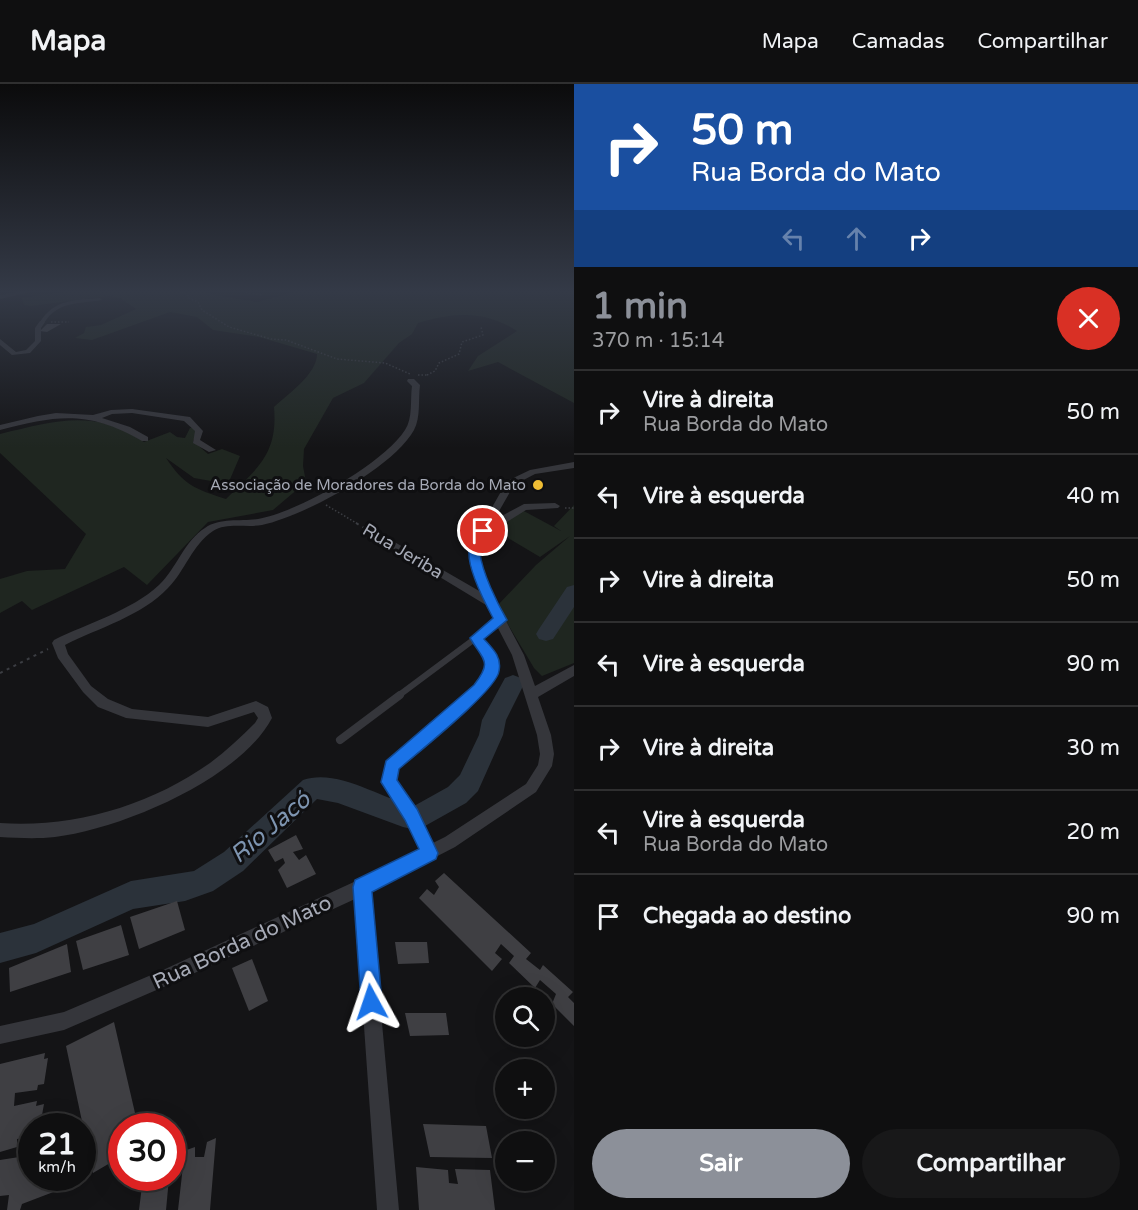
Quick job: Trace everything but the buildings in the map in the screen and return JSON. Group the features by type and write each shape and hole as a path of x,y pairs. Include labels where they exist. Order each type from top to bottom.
{"street":[{"path":"2,343 14,354 28,352 37,343"},
{"path":"0,830 18,832 55,830 89,823 155,800 212,768 260,727 266,718 263,711 256,706 208,722 131,714 103,703 87,689 62,655 58,643 156,593 207,531 223,525 269,519 346,484 398,444 412,425 413,383"},
{"path":"95,418 120,411 187,419 199,431 196,441 212,450"},
{"path":"0,429 46,415 95,418 125,426 145,439"},
{"name":"Rua Borda do Mato","path":"0,1035 64,1021 170,976 362,887 515,801 539,779 547,754 532,694 490,602 474,552 477,539 488,525 501,495 515,480 533,472 574,465"},
{"path":"488,525 502,521 524,507 555,506"},
{"name":"Rua Jeriba","path":"387,542 490,602"},
{"path":"532,694 574,670"},
{"path":"362,887 388,1210"}],"lane":[{"path":"340,740 500,620"},
{"path":"428,848 411,814 389,782 392,765 479,689 492,673 492,657 476,638"}],"path":[{"path":"293,343 337,359 361,363 385,363 414,375 426,375"},
{"path":"413,383 435,371 439,363 456,356 462,343"},
{"name":"Rua Jeriba","path":"316,499 387,542"},
{"path":"0,673 58,643"}],"shaded area":[{"path":"278,343 400,343 364,383 333,398 304,449 303,466 306,482 273,510 208,522 147,585 124,567 32,610 22,601 0,613 0,579 27,571 65,569 86,534 0,453 0,434 74,420 108,425 126,431 144,442 170,432 177,437 185,438 190,428 195,428 196,435 193,441 208,454 222,449 240,456 228,484 194,478 166,458 191,485 226,499 264,459 273,437 274,407 307,376 316,361 317,354"},
{"path":"499,343 574,343 574,403 498,362 468,371 478,356"},
{"path":"574,505 574,663 542,676 534,668 497,606 536,565 570,536 540,557 493,529 522,510 561,531 554,526"}],"waterway":[{"name":"Rio Jacó","path":"546,634 574,592"},
{"name":"Rio Jacó","path":"0,948 36,938 131,895 176,889 203,881 233,862 312,788 338,791 389,811 416,818 457,795 469,783 491,735 494,720 513,684"}],"place":[{"name":"Associação de Moradores da Borda do Mato","path":"538,485"}],"route":[{"path":"371,1002 362,887 430,853 411,814 389,782 392,765 479,689 492,673 492,657 476,638 500,620 490,602 474,552 477,539 483,531"}]}
